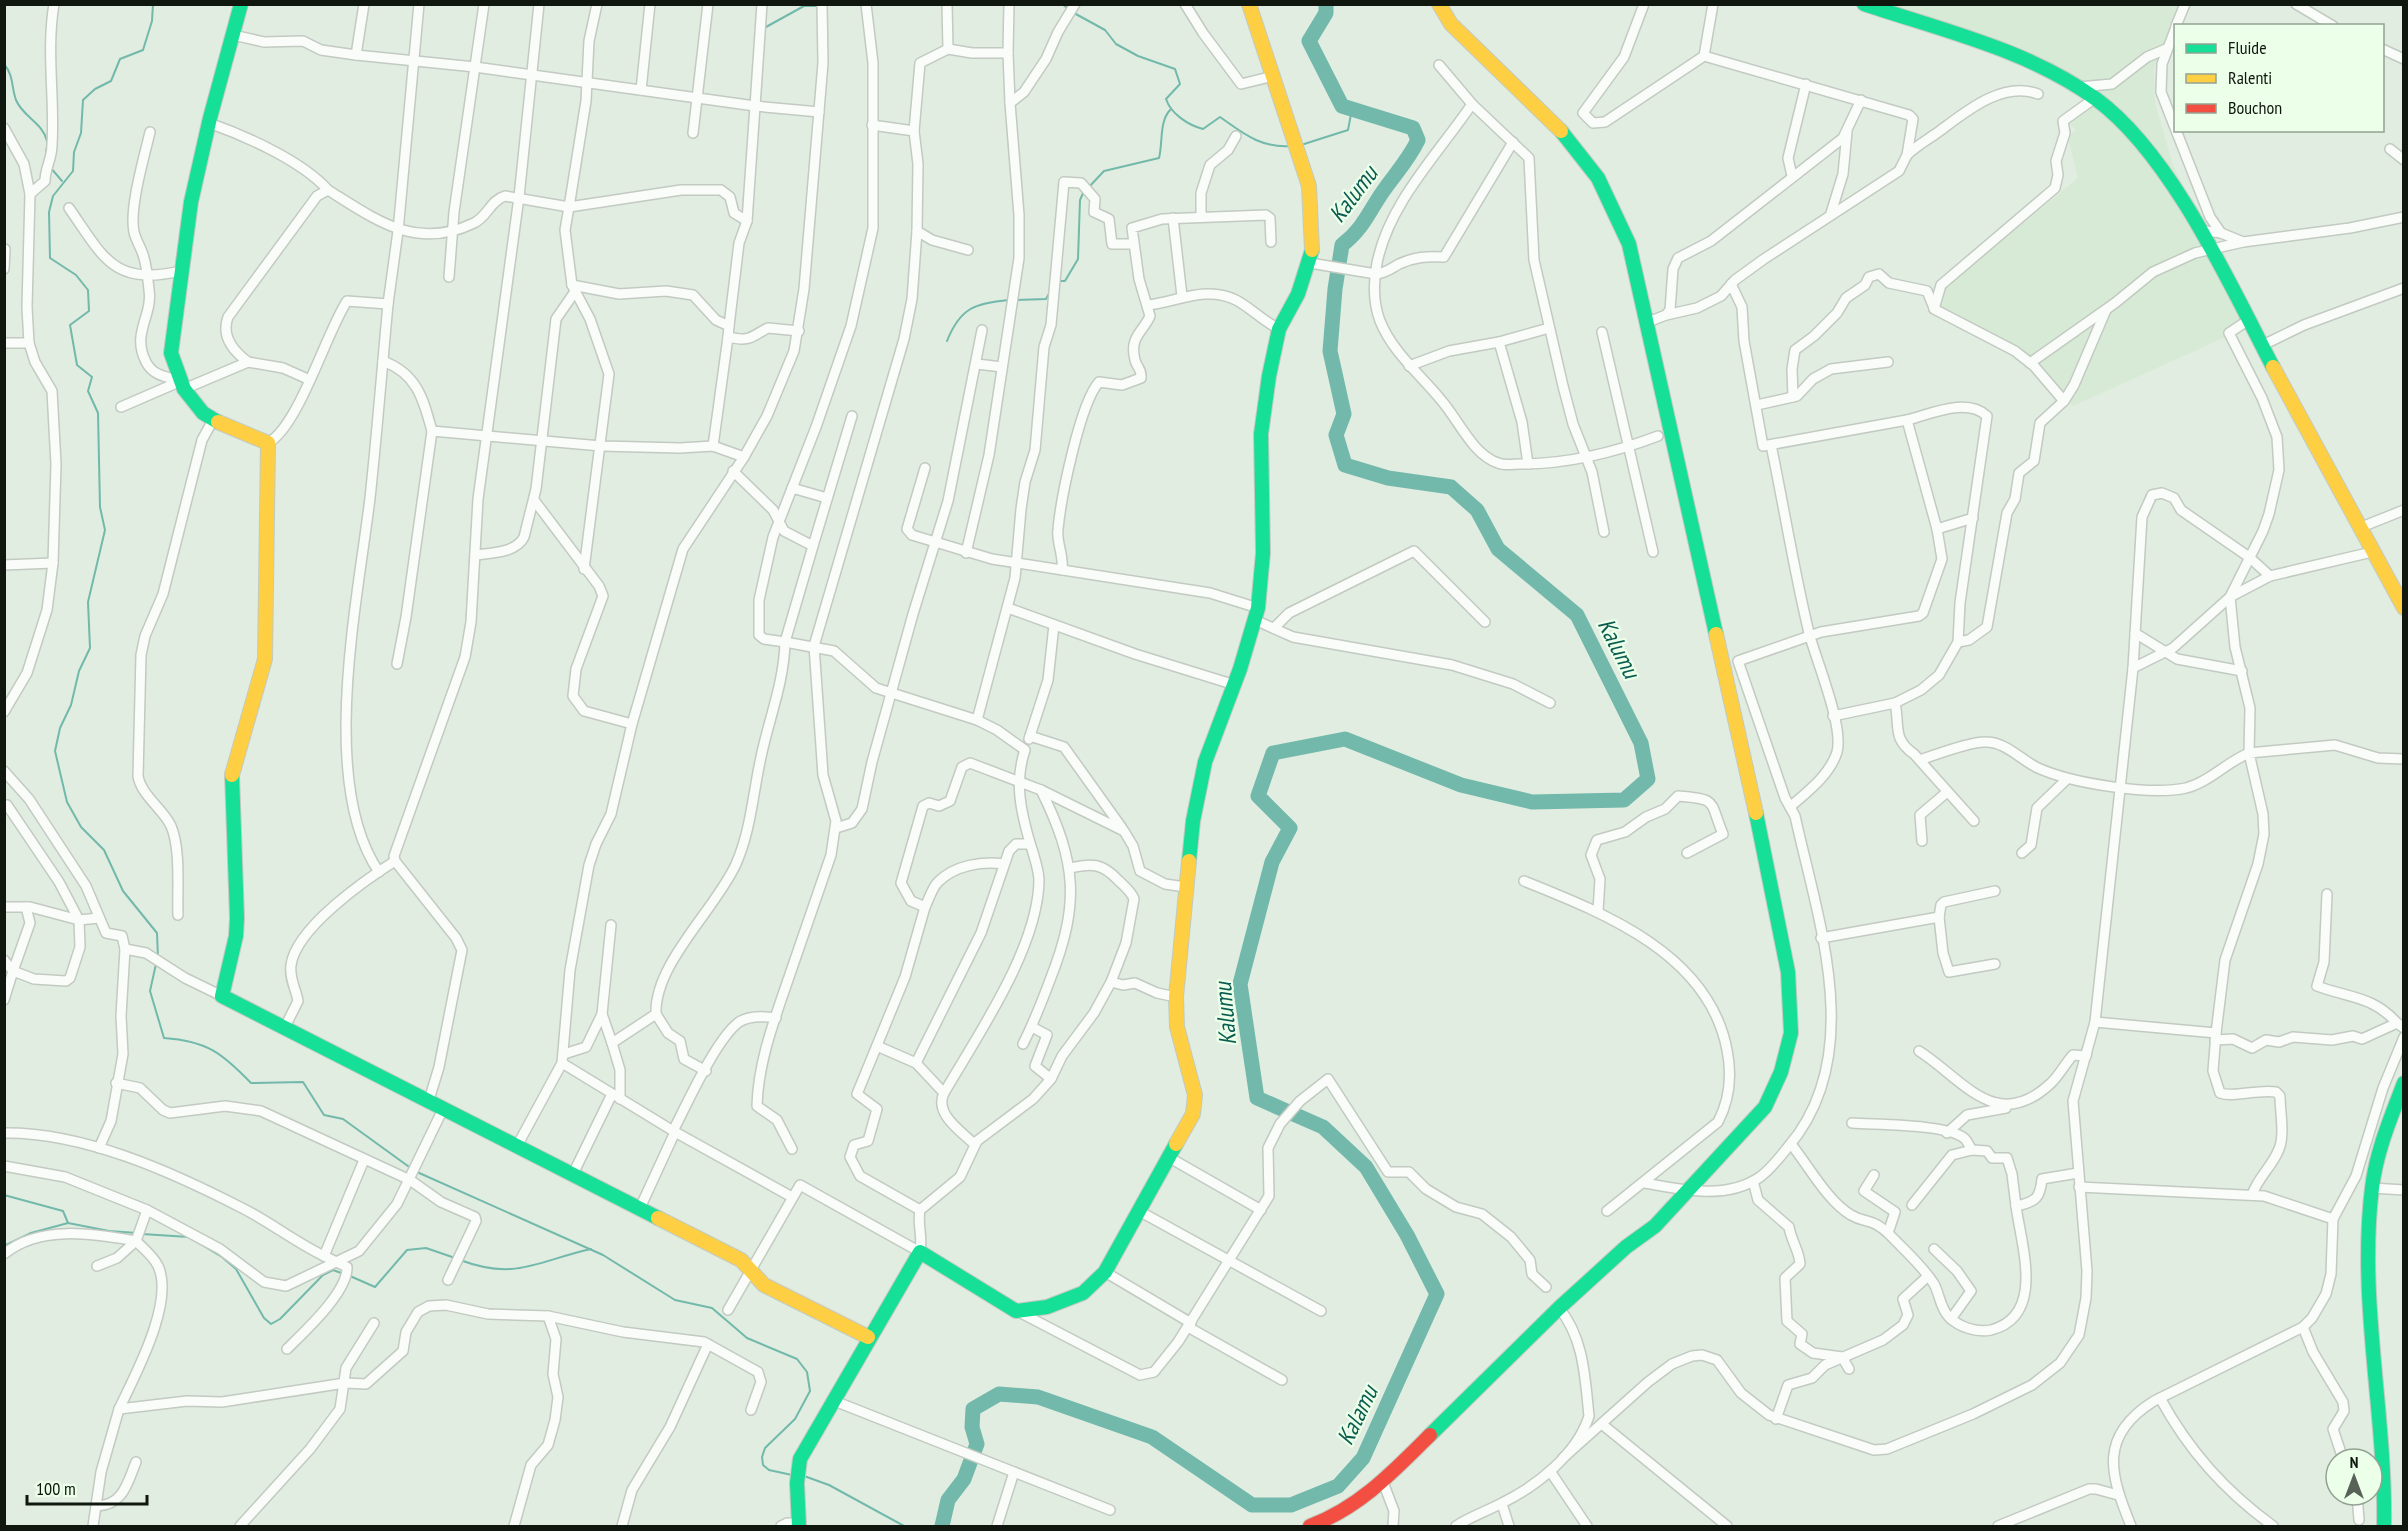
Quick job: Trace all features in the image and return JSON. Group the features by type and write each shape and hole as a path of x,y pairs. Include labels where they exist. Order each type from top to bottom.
{"main road":[{"path":"241,4 209,123 191,202 171,353 183,385 203,413 213,420 268,443 265,659 232,775 237,918 222,996 741,1260 764,1285 868,1337"},
{"path":"799,1525 796,1483 803,1452 868,1337 920,1252 1016,1311 1047,1307 1083,1293 1105,1272 1170,1158 1196,1104 1177,1028 1176,997 1185,887 1200,781 1256,614 1263,553 1261,434 1279,329 1298,294 1314,245 1313,203 1295,141 1249,4"},
{"path":"1310,1527 1334,1517 1383,1482 1559,1308 1626,1247 1655,1226 1689,1192 1765,1107 1781,1072 1791,1033 1789,984 1742,742 1629,244 1598,178 1566,137 1451,24 1439,4"},
{"path":"1864,4 1962,36 2076,87 2095,98 2146,148 2199,230 2250,319 2403,608"},
{"path":"2384,1527 2385,1492 2372,1284 2372,1188 2381,1147 2403,1083"}],"street":[{"path":"30,194 44,183 52,144 54,4"},
{"path":"356,55 364,4"},
{"path":"379,872 367,854 354,811 346,749 346,708 352,630 370,497 388,304 398,231 419,4"},
{"path":"449,277 453,231 484,4"},
{"path":"429,1100 439,1067 462,950 456,938 395,861 395,852 457,687 471,622 478,499 519,197 539,4"},
{"path":"584,569 602,446 609,375 590,319 573,289 565,230 581,137 589,41 597,4"},
{"path":"641,90 650,4"},
{"path":"693,133 708,4"},
{"path":"713,446 729,337 739,243 747,221 762,4"},
{"path":"866,4 872,47 874,218 851,326 836,372 773,537 759,600 758,630 761,638 814,646 838,653 871,684 892,694 977,720 1025,750"},
{"path":"947,4 948,49"},
{"path":"966,552 989,455 1014,299 1019,215 1010,103 1009,4"},
{"path":"1185,4 1209,43 1241,84 1274,76"},
{"path":"1644,4 1624,57 1583,113 1593,123 1605,122 1704,56 1713,4"},
{"path":"2177,24 2185,4"},
{"path":"2296,4 2330,24"},
{"path":"517,1146 563,1059 570,970 588,874 596,844 611,814 632,724 683,549 744,457 783,379 799,331 824,63 822,8"},
{"path":"1010,103 1024,92 1046,59 1072,9"},
{"path":"2174,31 2160,72 2163,101 2174,128"},
{"path":"233,35 264,42 303,41 321,50 356,55 532,75 755,106 819,112"},
{"path":"792,1149 777,1120 757,1106 762,1064 831,855 836,828 832,803 823,775 814,646 904,339 912,299 917,231 918,164 914,131 920,63 948,49 972,53 1008,53"},
{"path":"2076,87 2112,84 2147,57 2166,49"},
{"path":"2384,50 2403,59"},
{"path":"1648,321 1696,308 1721,297 1731,284 1831,213 1899,171 1907,155 1911,117 1861,100 1704,56"},
{"path":"1439,66 1472,104 1529,158 1532,247 1573,424 1587,457 1604,532"},
{"path":"1792,176 1788,158 1806,84"},
{"path":"1907,155 1962,113 1978,105 2013,90 2027,90 2038,94"},
{"path":"1793,397 1792,369 1795,350 1814,336 1837,313 1846,298 1865,285 1869,277 1879,274 1892,284 1927,291 1938,289 2050,195 2058,182 2056,161 2065,136 2063,121 2095,98"},
{"path":"1831,213 1843,174 1847,132 1861,100"},
{"path":"1472,104 1397,211 1386,231 1376,274 1374,303 1385,333 1409,366 1443,402 1469,441 1494,462 1528,464 1587,457 1631,447 1658,436"},
{"path":"209,123 250,137 316,177 328,190 384,226 398,231 424,233 453,231 479,220 500,198 519,197 568,207 681,190 715,190 730,197 734,213 747,221"},
{"path":"872,125 914,131"},
{"path":"4,129 24,164 30,194 28,343 35,362 49,384 54,407 53,563 41,633 27,673 4,712"},
{"path":"150,132 138,187 133,229 145,260 149,303 141,332 144,358 153,371 183,385"},
{"path":"1666,315 1670,310 1673,269 1678,258 1711,241 1847,132"},
{"path":"2176,132 2210,217 2221,233"},
{"path":"1201,217 1201,194 1210,165 1228,150 1236,136"},
{"path":"1310,263 1376,274 1387,273 1398,265 1418,257 1445,256 1513,142"},
{"path":"2390,149 2403,160"},
{"path":"977,720 1008,608 1017,564 1025,482 1035,450 1044,347 1051,325 1053,282 1063,214 1063,182 1086,188 1095,199 1094,212 1109,219 1112,244 1133,244"},
{"path":"248,362 227,339 224,327 228,317 312,200 328,190"},
{"path":"69,208 100,251 120,269 132,275 146,276 181,271"},
{"path":"1062,570 1064,557 1058,530 1066,482 1088,403 1099,382 1122,385 1141,378 1142,371 1135,361 1136,337 1149,319 1148,305 1139,279 1132,228 1155,220 1173,218 1266,215 1270,218 1271,242"},
{"path":"2030,363 2106,310 2153,272 2209,249 2243,242 2350,228 2403,217"},
{"path":"1173,218 1182,297"},
{"path":"2199,230 2221,233 2243,242"},
{"path":"917,231 932,240 968,250"},
{"path":"4,269 5,249"},
{"path":"1731,284 1742,307 1745,348 1763,446 1907,420 1960,407 1970,407 1987,417 1960,603 1958,642 1939,675 1930,683 1895,703 1833,716"},
{"path":"2263,345 2304,326 2403,288"},
{"path":"573,289 619,294 666,291 693,295 716,320 729,326"},
{"path":"475,555 502,551 523,541 534,500 556,319 573,289"},
{"path":"1934,309 1938,289"},
{"path":"1927,291 1934,309 2010,348 2030,363 2064,401"},
{"path":"1148,305 1182,297 1213,294 1233,298 1279,329"},
{"path":"268,443 279,436 310,380 347,301 388,304"},
{"path":"1958,642 1969,640 1987,627 2007,513 2015,499 2019,473 2034,461 2041,419 2064,401 2081,370 2106,310"},
{"path":"2250,319 2229,333 2271,420 2279,453 2279,470 2269,514 2230,597 2234,638 2250,708 2250,753 2263,814 2264,834 2258,864 2225,960 2213,1071 2220,1093 2230,1095 2257,1090 2276,1092 2280,1096 2281,1144 2274,1159 2258,1179 2252,1195"},
{"path":"729,337 748,340 768,328 799,331"},
{"path":"1409,366 1449,351 1499,342 1549,328"},
{"path":"836,828 852,823 862,809 872,762 948,501 982,330"},
{"path":"1602,332 1631,447 1653,552"},
{"path":"1499,342 1522,422 1528,464"},
{"path":"4,343 28,343"},
{"path":"383,361 400,368 412,379 432,431 406,617 397,664"},
{"path":"121,407 248,362 283,368 310,380"},
{"path":"1757,405 1800,394 1814,379 1831,369 1888,362"},
{"path":"977,364 1002,367"},
{"path":"706,1071 684,1059 680,1041 668,1033 656,1014 660,988 679,950 719,895 743,843 768,726 783,677 785,642 852,416"},
{"path":"178,915 174,840 171,826 143,788 138,776 141,655 171,567 202,440 213,420"},
{"path":"1645,1183 1689,1192 1717,1190 1753,1181 1775,1163 1791,1144 1817,1102 1830,1055 1831,998 1821,938 1795,816 1782,789 1738,661 1810,635 1919,616 1923,613 1942,563 1937,529 1907,420"},
{"path":"432,431 602,446 680,448 713,446 744,457"},
{"path":"1771,445 1810,635 1822,665 1833,716 1836,753 1822,778 1790,807"},
{"path":"925,468 907,529 912,535 966,552 1017,564 1210,593 1256,614 1274,628 1293,637 1452,666 1514,684 1550,703"},
{"path":"733,471 760,494 773,510 784,531 813,546"},
{"path":"792,488 827,498"},
{"path":"1456,1527 1502,1504 1550,1471 1648,1382 1672,1364 1702,1355 1717,1360 1741,1393 1776,1419 1881,1450 1957,1421 2041,1380 2060,1363 2082,1327 2087,1287 2074,1095 2096,1022 2133,668 2142,517 2152,495 2162,493 2174,498 2181,510 2250,557 2270,576"},
{"path":"534,500 603,596 576,669 573,696 584,711 632,724"},
{"path":"2359,528 2403,510"},
{"path":"1937,529 1973,518"},
{"path":"1274,628 1289,613 1411,551 1417,552 1485,622"},
{"path":"2133,668 2180,642 2230,597 2270,576 2372,552"},
{"path":"4,565 53,563"},
{"path":"1008,608 1134,654 1234,685"},
{"path":"974,1144 944,1113 940,1104 1000,998 1035,908 1039,877 1019,801 1020,781 1025,750 1048,680 1054,625"},
{"path":"2135,633 2164,652 2191,663 2242,671"},
{"path":"1895,703 1899,720 1898,737 1905,748 1920,760 1974,821"},
{"path":"1030,736 1064,747 1124,831 1133,846 1140,871 1165,884 1185,887"},
{"path":"1920,760 1987,742 2001,746 2036,767 2067,779 2156,790 2186,788 2250,753 2335,745 2378,758 2403,759"},
{"path":"925,907 911,901 902,883 923,806 928,804 939,806 950,801 962,767 967,764 1020,781 1124,831"},
{"path":"4,771 28,799 86,886 106,933 122,936 125,950 121,1016 124,1048 111,1121 99,1148"},
{"path":"2022,853 2031,845 2037,808 2067,779"},
{"path":"1023,1044 1045,1000 1068,932 1071,910 1070,868 1058,826 1041,790"},
{"path":"1922,841 1920,815 1946,792"},
{"path":"1599,911 1600,879 1591,855 1597,840 1625,832 1646,817 1665,809 1678,796 1709,801 1714,805 1724,834 1687,854"},
{"path":"4,960 13,971 34,979 66,981 70,978 80,947 79,920 59,882 7,805"},
{"path":"916,1063 981,933 1004,864 1013,845 1030,844"},
{"path":"284,1029 298,1001 291,976 291,965 300,943 324,916 395,861"},
{"path":"920,1210 860,1176 850,1157 854,1145 868,1141 878,1109 857,1095 905,977 925,907 936,884 947,876 979,862 1004,864"},
{"path":"728,1310 797,1186 803,1185 920,1252 923,1238 918,1218 920,1210 960,1177 974,1144 1033,1099 1051,1079 1062,1056 1094,1013 1126,943 1133,896 1102,866 1090,864 1070,868"},
{"path":"1524,881 1599,911 1659,950 1695,982 1716,1014 1726,1048 1729,1089 1725,1110 1718,1122 1645,1183 1607,1211"},
{"path":"1995,891 1944,902 1941,905 1939,917 1948,972 1995,964"},
{"path":"2096,1022 2233,1039 2252,1048 2268,1040 2279,1042 2293,1037 2332,1040 2353,1036 2362,1039 2400,1025 2382,1007 2368,1000 2317,986 2324,962 2327,894"},
{"path":"4,907 26,907 79,920 99,918"},
{"path":"4,1000 30,923 26,907"},
{"path":"1821,938 1939,917"},
{"path":"563,1059 586,1047 602,1014 611,925"},
{"path":"125,950 146,953 161,960 185,978 222,996"},
{"path":"1110,981 1123,986 1135,983 1157,993 1176,997"},
{"path":"573,1174 616,1096 620,1070 602,1014"},
{"path":"612,1043 656,1014"},
{"path":"640,1208 674,1131 706,1071 738,1023 757,1016 776,1018"},
{"path":"1032,1027 1047,1035 1035,1066 1051,1079"},
{"path":"2131,1527 2118,1495 2111,1463 2113,1446 2134,1415 2160,1398 2303,1328 2312,1318 2326,1294 2333,1261 2333,1219 2356,1176 2403,1037"},
{"path":"1947,1133 1967,1115 2012,1106 2031,1098 2050,1084 2073,1055 2086,1056 2090,1044"},
{"path":"877,1046 916,1063 944,1094"},
{"path":"1919,1051 1975,1095 1994,1103 2012,1106"},
{"path":"563,1059 616,1096 674,1131 792,1197"},
{"path":"1016,1311 1145,1376 1154,1372 1190,1325 1261,1210 1270,1191 1269,1144 1280,1124 1300,1101 1328,1079 1388,1172 1409,1172 1425,1189 1456,1208 1482,1214 1515,1242 1530,1260 1532,1274 1546,1287"},
{"path":"116,1083 140,1088 163,1110 170,1113 225,1106 261,1111 364,1160 411,1178 441,1202 477,1219 448,1280"},
{"path":"4,1166 65,1177 147,1210 220,1249 264,1282 286,1286 359,1251 394,1209 417,1166 443,1108"},
{"path":"1852,1123 1916,1128 1927,1126 1964,1138 1972,1150"},
{"path":"4,1133 47,1136 99,1148 194,1185 243,1209 295,1242 347,1267 347,1275 312,1323 287,1349"},
{"path":"1791,1144 1825,1190 1844,1209 1854,1217 1874,1221 1928,1276 1951,1319 1971,1329 1990,1330 2011,1321 2023,1304 2026,1291 2025,1263 2008,1160 1991,1158 1987,1150 1972,1150 1952,1155 1911,1205"},
{"path":"1170,1158 1261,1210"},
{"path":"324,1256 364,1160"},
{"path":"2016,1206 2034,1202 2040,1196 2042,1179 2078,1173"},
{"path":"1874,1175 1864,1191 1895,1212 1888,1233"},
{"path":"1753,1181 1758,1200 1789,1227 1791,1242 1800,1258 1800,1264 1785,1278 1787,1321 1802,1334 1800,1344 1813,1353 1842,1357"},
{"path":"2079,1186 2252,1195 2274,1199 2333,1219"},
{"path":"2372,1188 2403,1190"},
{"path":"97,1266 117,1258 138,1236 147,1210"},
{"path":"1139,1210 1228,1262 1321,1311"},
{"path":"4,1254 35,1239 74,1233 138,1236"},
{"path":"93,1527 101,1472 119,1408 144,1355 162,1294 157,1264 138,1236"},
{"path":"1934,1249 1957,1270 1971,1291 1951,1319"},
{"path":"1105,1272 1282,1380"},
{"path":"1776,1419 1788,1385 1815,1376 1824,1365 1883,1340 1903,1325 1908,1315 1903,1299 1928,1276"},
{"path":"119,1408 187,1401 222,1401 345,1383 366,1384 403,1350 406,1332 418,1312 429,1306 450,1305 488,1314 548,1316 623,1332 708,1344 758,1372 761,1382 750,1410"},
{"path":"1559,1308 1569,1320 1579,1340 1589,1416 1586,1426 1563,1458"},
{"path":"514,1527 531,1465 548,1445 555,1420 558,1397 553,1374 556,1339 548,1316"},
{"path":"240,1527 310,1449 340,1408 346,1368 374,1323"},
{"path":"2303,1328 2313,1352 2343,1402 2344,1411 2333,1430 2339,1447"},
{"path":"621,1527 632,1490 670,1427 708,1344"},
{"path":"1842,1357 1849,1369"},
{"path":"2160,1398 2175,1426 2227,1490 2273,1527"},
{"path":"832,1400 1110,1510"},
{"path":"1603,1425 1727,1527"},
{"path":"97,1506 114,1503 122,1495 136,1462"},
{"path":"1550,1471 1587,1527"},
{"path":"997,1527 1014,1472"},
{"path":"1383,1482 1394,1511 1393,1527"},
{"path":"1998,1527 2015,1523 2096,1488 2118,1495"},
{"path":"1502,1504 1509,1527"},
{"path":"2358,1507 2359,1520"},
{"path":"781,1527 787,1523 799,1525"}],"shaded area":[{"path":"1880,5 2180,5 2154,68 2155,103 2173,166 2256,323 2073,406 2025,353 1937,307 1941,291 2078,178 2068,137 2076,130 2070,124 2079,116 2086,88"}],"waterway":[{"path":"153,4 152,21 143,50 120,59 111,81 95,89 83,100 81,133 74,152 73,171 53,196 49,212 50,258 76,275 88,290 89,311 70,325 77,365 92,377 88,391 98,413 100,507 105,530 88,602 90,648 79,671 71,705 60,728 55,751 67,802 81,827 104,850 123,891 157,933 158,958"},
{"path":"1062,4 1070,10"},
{"name":"Kalumu","path":"942,1526 948,1500 964,1479 977,1444 972,1427 973,1409 999,1394 1038,1397 1152,1437 1252,1505 1291,1505 1338,1486 1363,1458 1437,1294 1407,1235 1366,1167 1323,1127 1257,1098 1240,984 1272,862 1290,828 1258,796 1273,753 1345,739 1461,785 1532,802 1624,800 1648,779 1641,743 1577,615 1498,549 1477,510 1451,487 1388,478 1345,465 1336,435 1344,414 1330,351 1335,289 1342,245 1361,226 1418,140 1413,128 1342,106 1309,41 1326,13 1326,4"},
{"path":"766,27 804,6 820,6"},
{"path":"1074,13 1105,30 1116,44 1138,56 1175,69 1180,84 1166,99 1176,114 1186,122 1203,129 1220,117 1244,134 1261,142 1290,146"},
{"path":"4,64 12,81 14,95 19,106 45,135 46,160"},
{"path":"1301,145 1348,130 1352,109"},
{"path":"1089,187 1104,171 1159,158 1164,120 1170,110"},
{"path":"50,167 62,181"},
{"path":"1059,281 1065,281 1078,259 1080,200 1084,191"},
{"path":"1015,300 1046,299 1050,292"},
{"path":"947,341 957,321 970,309 987,303 1009,300"},
{"path":"156,964 150,991 164,1038 192,1042 213,1050 251,1083 303,1082 324,1115 343,1119 412,1169"},
{"path":"417,1172 603,1255 675,1300 712,1308 747,1338 797,1359 807,1372 810,1391 795,1419 765,1448 762,1457 763,1465 769,1470 792,1475"},
{"path":"4,1195 63,1211 68,1223"},
{"path":"4,1246 31,1233 68,1223 109,1231 137,1233"},
{"path":"142,1234 189,1237 222,1257 236,1269 264,1318 271,1324 280,1319 323,1275 333,1270 344,1274"},
{"path":"350,1276 375,1287 407,1250 426,1248 455,1258"},
{"path":"460,1260 496,1269 512,1269 591,1249"},
{"path":"804,1476 829,1485 904,1526"}],"traffic: fast":[{"path":"218,422 203,413 184,389 171,353 191,202 210,118 241,4"},
{"path":"1864,4 2013,54 2070,82 2096,99 2123,123 2149,152 2174,186 2218,260 2273,367"},
{"path":"1561,131 1598,178 1629,244 1716,634"},
{"path":"1189,861 1193,821 1205,762 1240,669 1258,608 1263,553 1261,434 1269,376 1279,329 1298,294 1312,250"},
{"path":"232,775 237,918 236,936 222,996 658,1218"},
{"path":"1430,1435 1559,1308 1626,1247 1655,1226 1765,1107 1781,1072 1791,1033 1788,972 1756,813"},
{"path":"2384,1526 2381,1442 2370,1315 2369,1230 2372,1188 2377,1161 2404,1083"},
{"path":"799,1526 797,1483 800,1459 920,1252 1016,1311 1047,1307 1083,1293 1105,1272 1176,1144"}],"traffic: slow":[{"path":"1249,4 1309,186 1312,250"},
{"path":"1439,4 1451,24 1561,131"},
{"path":"2273,367 2404,608"},
{"path":"218,422 268,443 265,659 232,775"},
{"path":"1716,634 1756,813"},
{"path":"1176,1144 1193,1114 1195,1095 1177,1027 1176,997 1189,861"},
{"path":"658,1218 741,1260 764,1285 868,1337"}],"traffic: jam":[{"path":"1310,1526 1360,1499 1389,1475 1430,1435"}],"water label":[{"name":"Kalamu","path":"1357,1415"}]}
